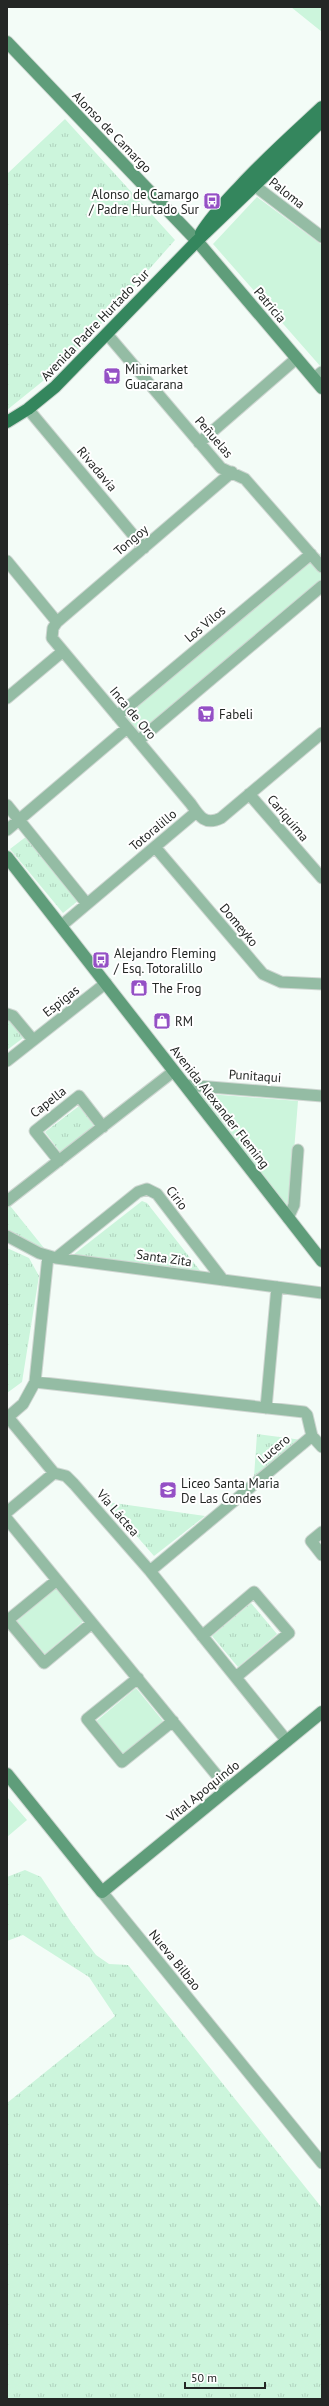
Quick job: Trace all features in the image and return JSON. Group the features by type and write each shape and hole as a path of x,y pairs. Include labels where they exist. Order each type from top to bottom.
{"main road":[{"name":"Avenida Padre Hurtado Sur","path":"197,241 216,211 275,149 322,107"},
{"name":"Avenida Padre Hurtado Sur","path":"7,422 28,409 55,387 197,241 216,226 255,186 320,126"}],"street":[{"name":"Alonso de Camargo","path":"7,42 197,241"},
{"name":"Paloma","path":"255,186 322,237"},
{"name":"Patricia","path":"197,241 297,358 318,375 322,388"},
{"name":"Peñuelas","path":"107,334 221,468 242,476 248,481 322,565"},
{"path":"199,443 297,358"},
{"name":"Rivadavia","path":"28,409 144,548"},
{"name":"Tongoy","path":"54,626 232,472"},
{"name":"Los Vilos","path":"117,716 311,554"},
{"name":"Inca de Oro","path":"9,567 54,626 54,641 62,652 191,804 195,813"},
{"path":"138,741 322,586"},
{"path":"7,698 62,652"},
{"path":"7,830 127,728"},
{"name":"Totoralillo","path":"61,926 195,813 203,819 217,820 322,733"},
{"name":"Cariquima","path":"249,794 322,878"},
{"path":"7,805 87,904"},
{"name":"Domeyko","path":"155,847 263,974 281,982 322,984"},
{"name":"Avenida Alexander Fleming","path":"9,864 106,983 322,1261"},
{"name":"Espigas","path":"7,1061 106,983"},
{"path":"7,1014 13,1016 33,1040"},
{"path":"7,1201 174,1071"},
{"name":"Punitaqui","path":"185,1085 322,1096"},
{"name":"Capella","path":"59,1161 35,1130 79,1096 103,1127"},
{"path":"288,1218 294,1205 298,1150"},
{"name":"Cirio","path":"52,1257 138,1192 144,1189 151,1189 157,1194 223,1280"},
{"name":"Santa Zita","path":"7,1236 24,1246 52,1257 322,1293"},
{"path":"7,1416 23,1404 35,1382 52,1257"},
{"path":"266,1408 277,1288"},
{"path":"35,1382 304,1412 307,1415 312,1436 322,1447"},
{"name":"Vía Láctea","path":"7,1416 54,1473 66,1476 74,1484 150,1571 287,1741"},
{"name":"Lucero","path":"150,1571 312,1436"},
{"path":"7,1512 54,1473"},
{"path":"7,1519 228,1789"},
{"path":"322,1532 311,1541 322,1555"},
{"path":"57,1580 8,1620 44,1663 92,1623"},
{"path":"202,1636 254,1592 289,1633 236,1677"},
{"path":"138,1678 87,1719 122,1762 173,1721"},
{"name":"Vital Apoquindo","path":"102,1892 322,1712"},
{"name":"Nueva Bilbao","path":"7,1774 322,2163"}],"green space":[{"path":"291,7 322,7 322,32"},
{"path":"65,119 175,240 69,360 7,410 7,174"},
{"path":"257,197 322,245 321,367 213,244"},
{"path":"322,552 322,582 138,733 121,717"},
{"path":"27,836 79,900 63,913 10,849"},
{"path":"9,1020 23,1038 7,1050 7,1021"},
{"path":"195,1093 298,1101 289,1214"},
{"path":"79,1106 97,1130 63,1156 45,1132"},
{"path":"142,1201 147,1203 202,1273 73,1255"},
{"path":"7,1202 48,1253 25,1243 7,1230"},
{"path":"7,1248 29,1258 39,1276 22,1382 7,1393"},
{"path":"257,1434 302,1440 254,1477"},
{"path":"107,1502 205,1516 154,1556"},
{"path":"57,1587 85,1620 45,1654 17,1621"},
{"path":"251,1603 277,1634 238,1667 212,1636"},
{"path":"136,1688 163,1721 121,1756 94,1723"},
{"path":"7,1797 27,1820 7,1837"},
{"path":"25,1870 41,1877 71,1922 96,1955 109,1964 128,1965 322,2208 322,2399 7,2399 7,2103 115,2016 89,1977 23,1935 7,1941 7,1877"}],"place":[{"name":"Alonso de Camargo / Padre Hurtado Sur","path":"212,201"},
{"name":"Minimarket Guacarana","path":"112,376"},
{"name":"Fabeli","path":"206,714"},
{"name":"Alejandro Fleming / Esq. Totoralillo","path":"101,960"},
{"name":"The Frog","path":"139,988"},
{"name":"RM","path":"162,1021"},
{"name":"Liceo Santa Maria De Las Condes","path":"168,1490"}]}
